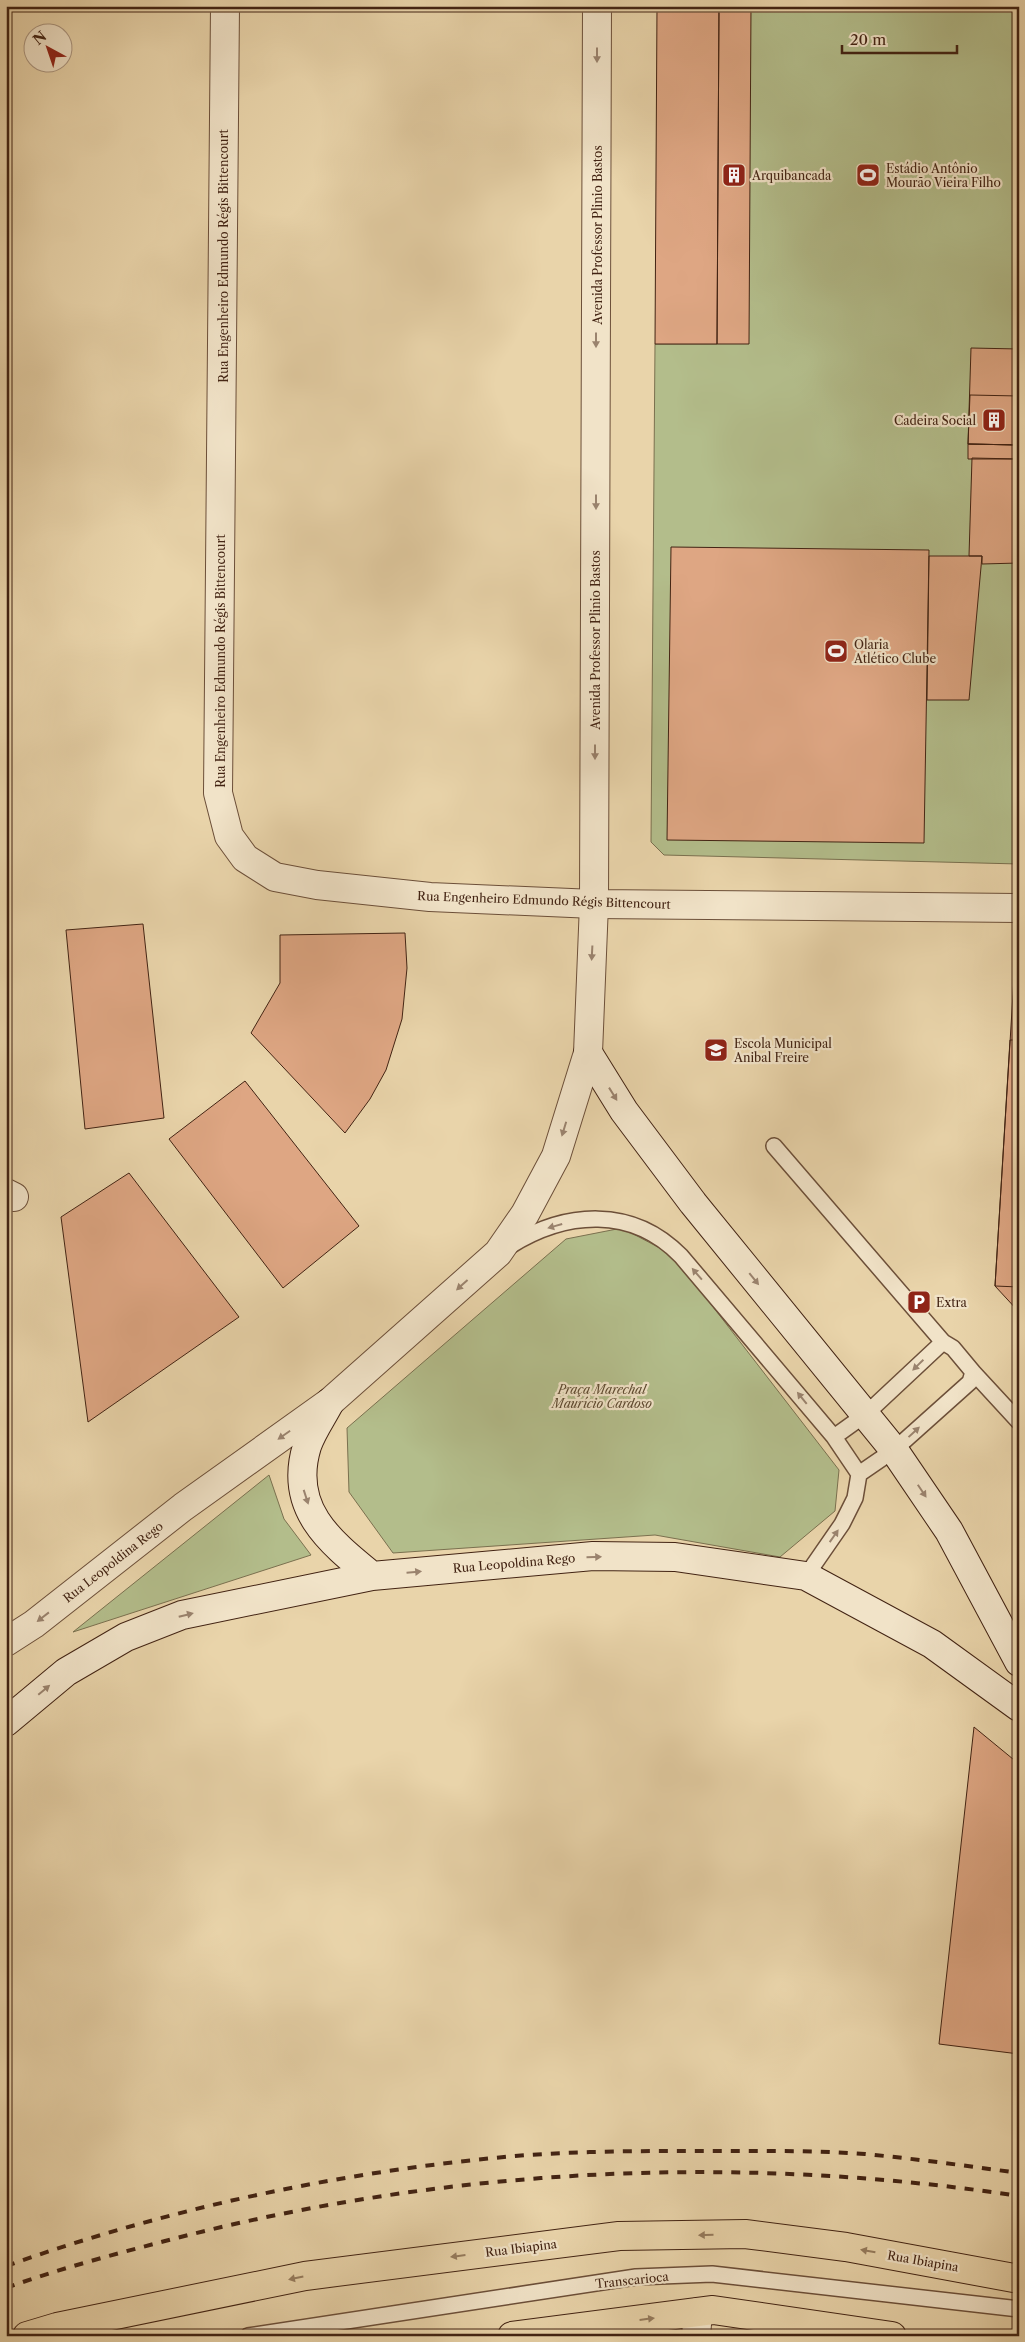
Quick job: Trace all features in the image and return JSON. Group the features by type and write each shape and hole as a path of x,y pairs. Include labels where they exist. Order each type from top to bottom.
{"main road":[{"name":"Rua Ibiapina","path":"27,2336 57,2327 305,2276 619,2236 745,2234 846,2247 1019,2279"},
{"path":"512,2336 697,2324 713,2310 892,2336"}],"street":[{"name":"Rua Engenheiro Edmundo Régis Bittencourt","path":"225,6 218,793 229,836 245,858 275,877 317,886 430,897 594,904 1019,908"},
{"name":"Avenida Professor Plinio Bastos","path":"498,1253 525,1214 556,1156 588,1053 594,904 597,6"},
{"path":"588,1053 624,1111 693,1203 894,1450 948,1531 1019,1662"},
{"name":"Rua Leopoldina Rego","path":"6,1642 34,1624 183,1507 330,1402 498,1253"},
{"path":"330,1402 307,1445 303,1465 303,1493 317,1524 329,1539 372,1576"},
{"name":"Rua Leopoldina Rego","path":"6,1722 66,1672 126,1638 182,1615 372,1576 593,1556 675,1557 806,1576 932,1644 1019,1707"}],"lane":[{"path":"774,1146 943,1342 953,1348 1019,1422"},
{"path":"498,1253 532,1232 579,1219 609,1218 644,1228 666,1240 834,1437 859,1474 855,1498 842,1524 806,1576"},
{"path":"834,1437 866,1414 943,1342"},
{"path":"859,1474 894,1450 970,1382 973,1372"},
{"name":"Transcarioca","path":"248,2336 636,2277 712,2274 1019,2309"}],"green space":[{"name":"Olaria Atlético Clube","path":"719,6 1019,6 1019,864 664,855 651,842 655,344 717,344"},
{"name":"Praça Marechal Maurício Cardoso","path":"622,1228 673,1255 839,1470 835,1511 780,1557 655,1535 393,1553 349,1492 347,1428 566,1239"},
{"path":"269,1475 284,1519 311,1555 73,1632"}],"building":[{"path":"657,6 719,6 717,344 655,344"},
{"name":"Arquibancada","path":"719,6 751,6 749,344 717,344"},
{"name":"Cadeira Social","path":"971,348 1019,349 1019,445 968,444"},
{"path":"970,395 1019,396 1019,445 968,444"},
{"path":"968,444 1019,445 1019,459 968,459"},
{"path":"972,458 1019,459 1019,563 982,564 982,556 969,556"},
{"path":"671,547 929,550 924,843 667,840"},
{"path":"929,556 982,556 969,700 927,700"},
{"path":"143,924 164,1118 85,1129 66,930"},
{"path":"405,933 407,968 402,1019 386,1070 370,1099 345,1133 251,1033 280,983 280,935"},
{"path":"1016,945 1019,945 1019,1312 995,1286"},
{"path":"1010,1040 1019,1040 1019,1287 995,1286"},
{"path":"245,1081 359,1226 283,1288 169,1139"},
{"path":"129,1173 239,1317 88,1422 61,1217"},
{"path":"974,1727 1019,1764 1019,2054 939,2044"}],"railway":[{"path":"6,2266 128,2227 252,2196 314,2183 377,2173 504,2157 627,2151 824,2152 884,2156 1019,2173"},
{"path":"6,2288 65,2268 165,2241 270,2216 376,2197 482,2183 589,2175 697,2172 804,2175 912,2183 1019,2196"}],"place":[{"name":"Arquibancada","path":"734,175"},
{"name":"Estádio Antônio Mourão Vieira Filho","path":"868,175"},
{"name":"Cadeira Social","path":"994,420"},
{"name":"Olaria Atlético Clube","path":"836,651"},
{"name":"Escola Municipal Anibal Freire","path":"716,1050"},
{"name":"Extra","path":"919,1302"}]}
